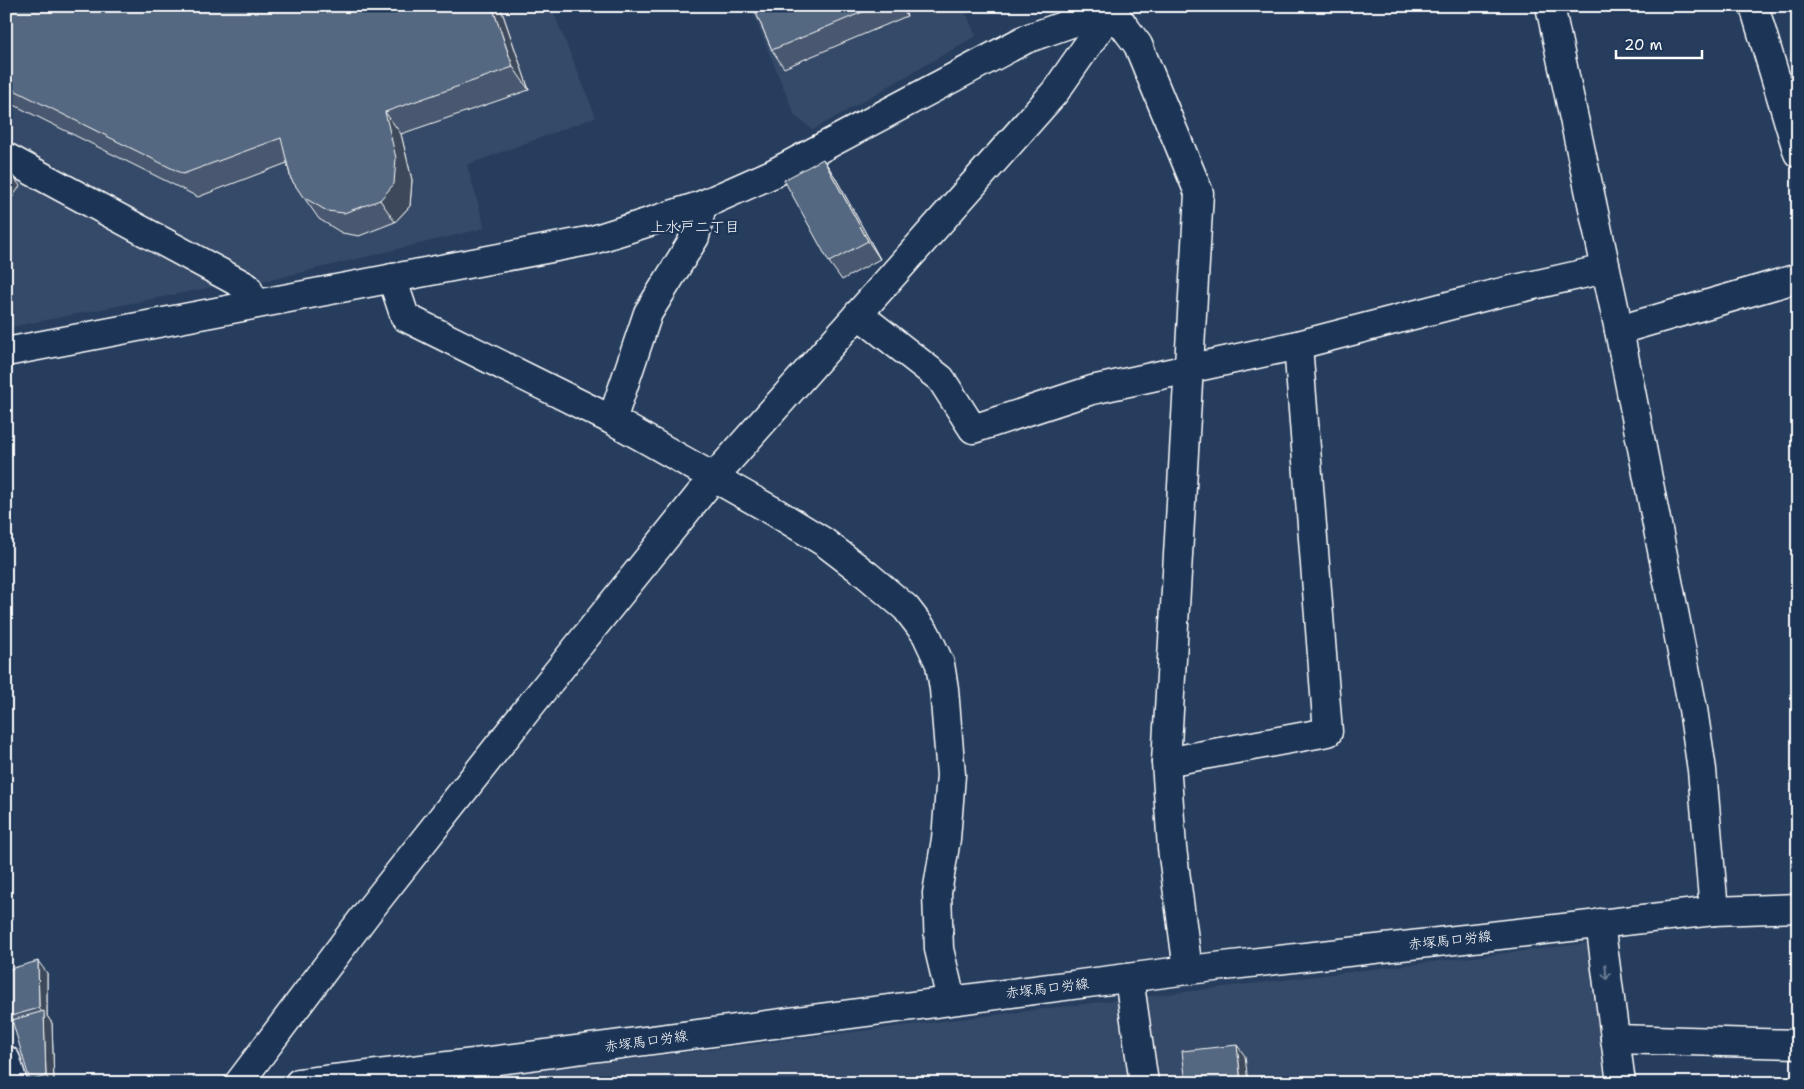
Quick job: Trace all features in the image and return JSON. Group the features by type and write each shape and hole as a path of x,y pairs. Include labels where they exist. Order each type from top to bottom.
{"street":[{"path":"1550,6 1619,330 1693,709 1702,770 1714,911"},
{"path":"1754,6 1798,153"},
{"path":"6,352 594,240 702,205 772,174 1026,39 1113,8"},
{"path":"239,1083 380,897 713,478 1054,92 1113,8"},
{"path":"1113,8 1138,45 1199,193 1166,762 1172,848 1188,970"},
{"path":"6,157 247,287 255,304"},
{"path":"612,420 648,312 695,237 702,205"},
{"path":"858,314 941,379 973,428 1092,390 1298,344 1498,293 1605,269"},
{"path":"392,278 405,317 612,420 824,542 906,608 926,634 940,664 944,689 951,775 946,839 937,893 939,949 951,1000"},
{"path":"1619,330 1798,278"},
{"path":"1166,762 1328,732 1298,344"},
{"name":"赤塚馬口労線","path":"299,1083 484,1072 951,1000 1188,970 1714,911 1798,908"},
{"path":"1600,923 1621,1083"},
{"path":"1129,978 1144,1083"},
{"path":"1615,1039 1798,1044"},
{"path":"6,1060 13,1083"}],"shaded area":[{"path":"6,6 551,6 596,117 467,165 485,228 258,283 6,146"},
{"path":"750,6 963,6 976,36 813,130 795,116"},
{"path":"6,167 223,285 6,328"},
{"path":"1588,943 1607,1083 501,1083 499,1075"}],"building":[{"path":"6,6 492,6 513,67 385,112 396,158 394,184 380,200 344,213 327,211 303,197 291,179 281,138 183,174 6,86"},
{"path":"753,6 877,6 772,50"},
{"path":"823,159 868,241 829,262 784,180"},
{"path":"38,961 39,1008 11,1016 6,1000 6,970"},
{"path":"44,1011 46,1076 30,1081 12,1020"},
{"path":"1237,1045 1241,1083 1186,1083 1182,1051"}],"district":[{"name":"上水戸二丁目","path":"695,227"}]}
